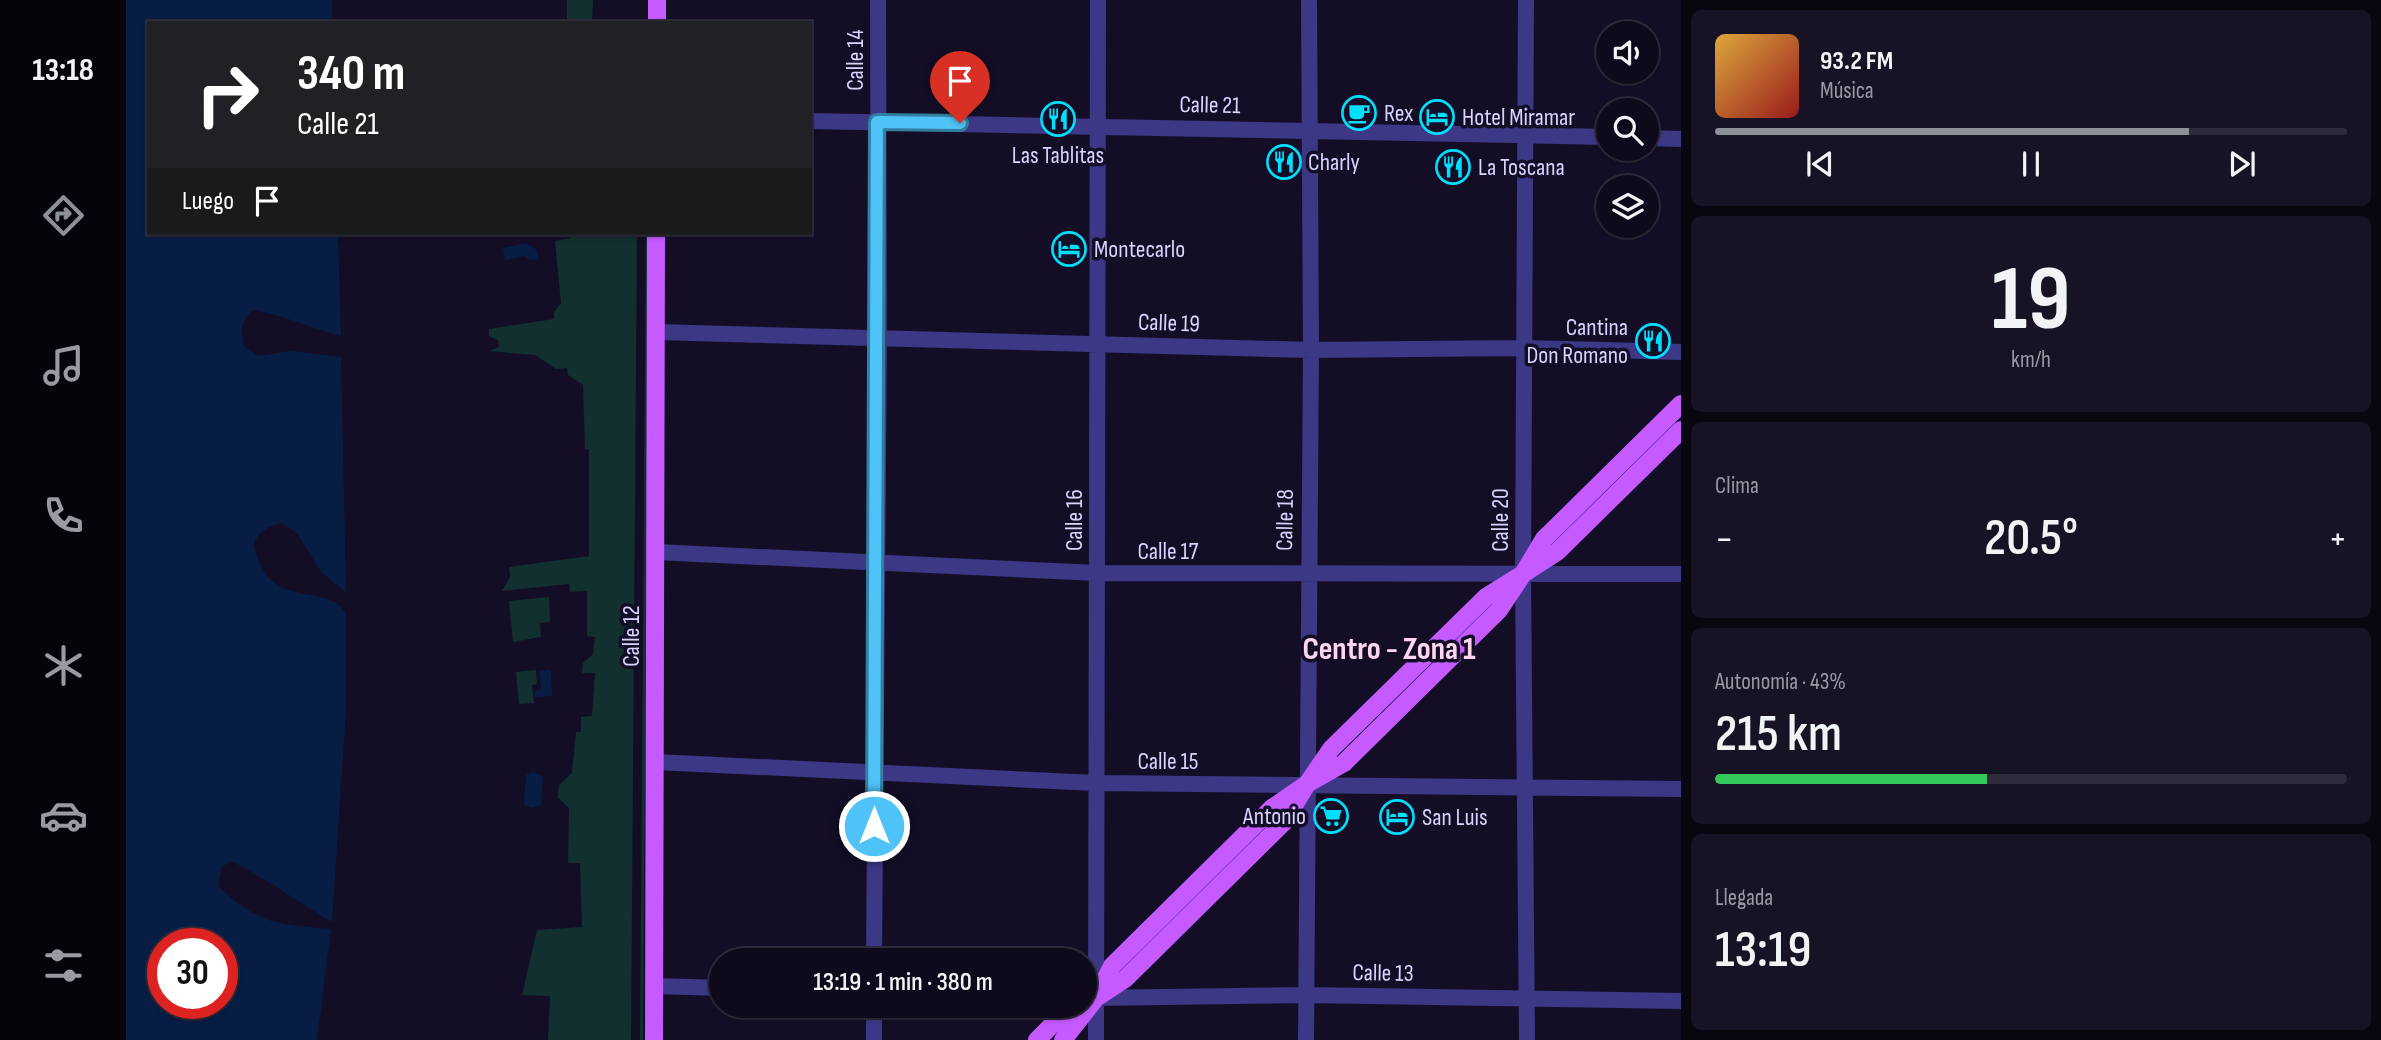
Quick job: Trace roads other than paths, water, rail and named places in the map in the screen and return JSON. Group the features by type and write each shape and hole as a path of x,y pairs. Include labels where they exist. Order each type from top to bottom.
{"main road":[{"path":"657,0 657,21"},
{"name":"Calle 12","path":"654,1040 656,235"},
{"path":"1523,574 1544,539 1681,404"},
{"path":"1097,988 1112,966 1272,808 1307,784 1331,749 1476,606 1557,552 1681,430"},
{"path":"1037,1040 1060,1018"},
{"path":"1063,1040 1077,1018"}],"street":[{"name":"Calle 14","path":"874,948 879,340 878,0"},
{"name":"Calle 16","path":"1089,948 1096,783 1098,0"},
{"name":"Calle 18","path":"1306,1040 1307,573 1311,350 1309,0"},
{"name":"Calle 20","path":"1526,0 1523,574 1527,788 1527,1040"},
{"name":"Calle 21","path":"812,121 1596,137"},
{"path":"1659,138 1681,139"},
{"name":"Calle 19","path":"656,332 1311,350 1523,348 1681,352"},
{"name":"Calle 17","path":"656,552 1097,573 1681,574"},
{"name":"Calle 15","path":"655,762 1096,783 1681,789"},
{"path":"655,986 709,988"},
{"name":"Calle 13","path":"1097,1002 1306,995 1681,1000"},
{"path":"874,1018 874,1040"},
{"name":"Calle 16","path":"1091,1018 1096,1040"}],"water":[{"path":"126,0 332,0 332,21 147,21 147,235 338,235 341,336 253,310 246,318 242,331 244,346 258,356 291,351 341,357 346,592 321,572 297,533 282,523 263,531 254,546 263,570 280,587 334,602 346,613 346,710 332,922 231,861 222,867 218,886 245,908 270,920 331,929 317,1040 126,1040"},
{"path":"526,243 537,250 539,259 530,260 524,256 505,260 503,248"},
{"path":"551,670 552,696 535,697 535,691 541,690 540,671"},
{"path":"533,772 543,776 541,805 532,808 524,804 526,775"}],"place":[{"name":"Rex","path":"1359,113"},
{"name":"Hotel Miramar","path":"1437,117"},
{"name":"Las Tablitas","path":"1058,119"},
{"name":"Charly","path":"1284,162"},
{"name":"La Toscana","path":"1453,167"},
{"name":"Montecarlo","path":"1069,249"},
{"name":"Cantina Don Romano","path":"1653,341"},
{"name":"Antonio","path":"1331,816"},
{"name":"San Luis","path":"1397,817"}],"district":[{"name":"Centro - Zona 1","path":"1389,649"}]}
